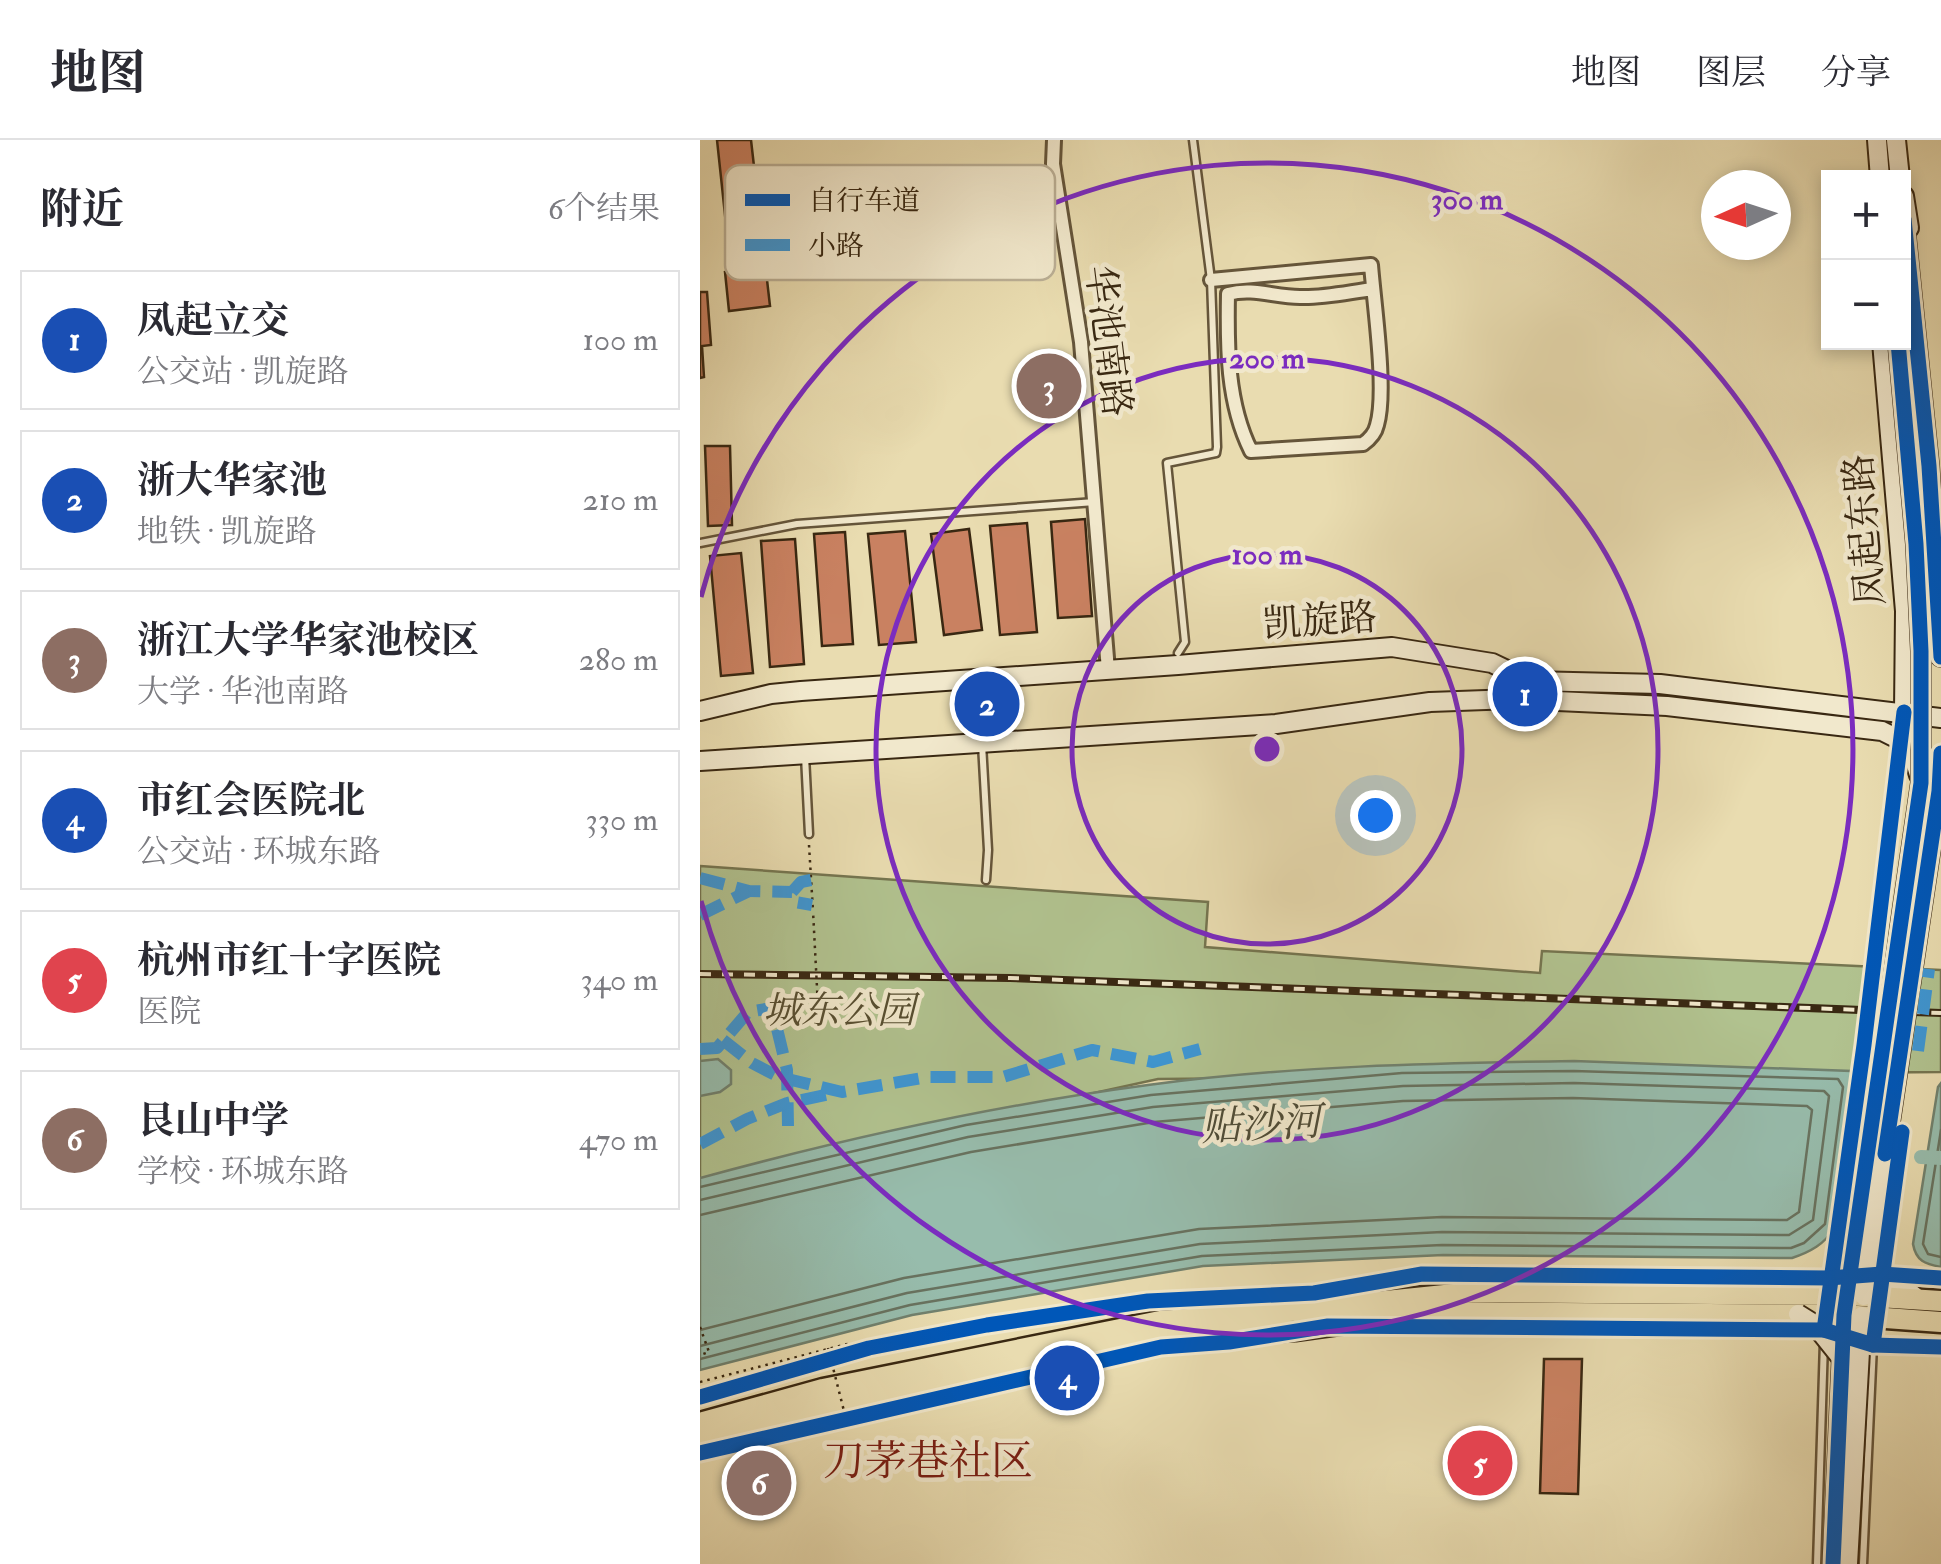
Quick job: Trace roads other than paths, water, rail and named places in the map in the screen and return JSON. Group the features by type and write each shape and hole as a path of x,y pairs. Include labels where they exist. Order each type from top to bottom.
{"main road":[{"path":"1877,140 1879,170"},
{"path":"1896,140 1899,170"},
{"name":"凤起东路","path":"1911,239 1923,314 1941,506"},
{"path":"1908,260 1929,466 1941,657"},
{"name":"凤起东路","path":"1883,350 1905,611 1904,712"},
{"path":"1848,1564 1854,1306 1870,1254 1934,787 1899,350"},
{"name":"凯旋路","path":"700,710 801,691 1108,670 1178,659 1392,647 1492,663 1530,680 1660,684 1941,718"},
{"path":"700,762 1276,724 1430,702 1514,699 1667,706 1882,731 1910,745 1934,787"},
{"path":"1833,1564 1842,1359 1854,1306 1941,753"},
{"path":"1870,1254 1878,1267 1918,1299"},
{"path":"700,1438 936,1382 1157,1338 1328,1326 1474,1292 1854,1306 1941,1322"},
{"path":"700,1423 822,1389 1160,1321 1426,1304 1798,1314 1918,1299 1941,1300"},
{"path":"1798,1314 1814,1324 1842,1359"}],"street":[{"name":"华池南路","path":"1053,165 1054,140"},
{"name":"华池南路","path":"1055,177 1081,342 1108,670"},
{"path":"1210,280 1371,264 1373,289 1380,390 1378,424 1372,438 1363,444 1251,451 1237,423 1227,341 1228,294 1240,290 1265,291 1298,298 1373,289"}],"lane":[{"path":"1178,659 1185,642 1167,463 1216,453 1210,280 1193,140"},
{"path":"700,543 796,524 1097,502"},
{"path":"982,743 986,880"},
{"path":"805,755 809,834"},
{"path":"700,1454 1161,1347 1229,1342 1328,1326 1824,1330 1873,1345 1941,1347"},
{"path":"1818,1564 1824,1330"},
{"path":"1863,1564 1873,1345"}],"water":[{"path":"718,1059 731,1070 731,1084 720,1092 700,1096 700,1061"},
{"path":"1574,1061 1851,1071 1853,1087 1834,1228 1816,1247 1792,1258 1443,1255 1203,1266 912,1315 700,1370 700,1178 922,1124 1148,1085 1307,1070"},
{"path":"1941,1083 1941,1267 1922,1261 1913,1244"}],"waterway":[{"name":"贴沙河","path":"1921,1157 1941,1158"}],"railway":[{"path":"700,974 1010,978 1941,1013"}],"place":[{"name":"浙江大学华家池校区","path":"1049,386"},
{"name":"凤起立交","path":"1525,694"},
{"name":"浙大华家池","path":"987,704"},
{"name":"市红会医院北","path":"1067,1378"},
{"name":"杭州市红十字医院","path":"1480,1463"},
{"name":"艮山中学","path":"759,1483"}],"district":[{"name":"刀茅巷社区","path":"928,1462"}],"park label":[{"name":"城东公园","path":"839,1011"}]}
